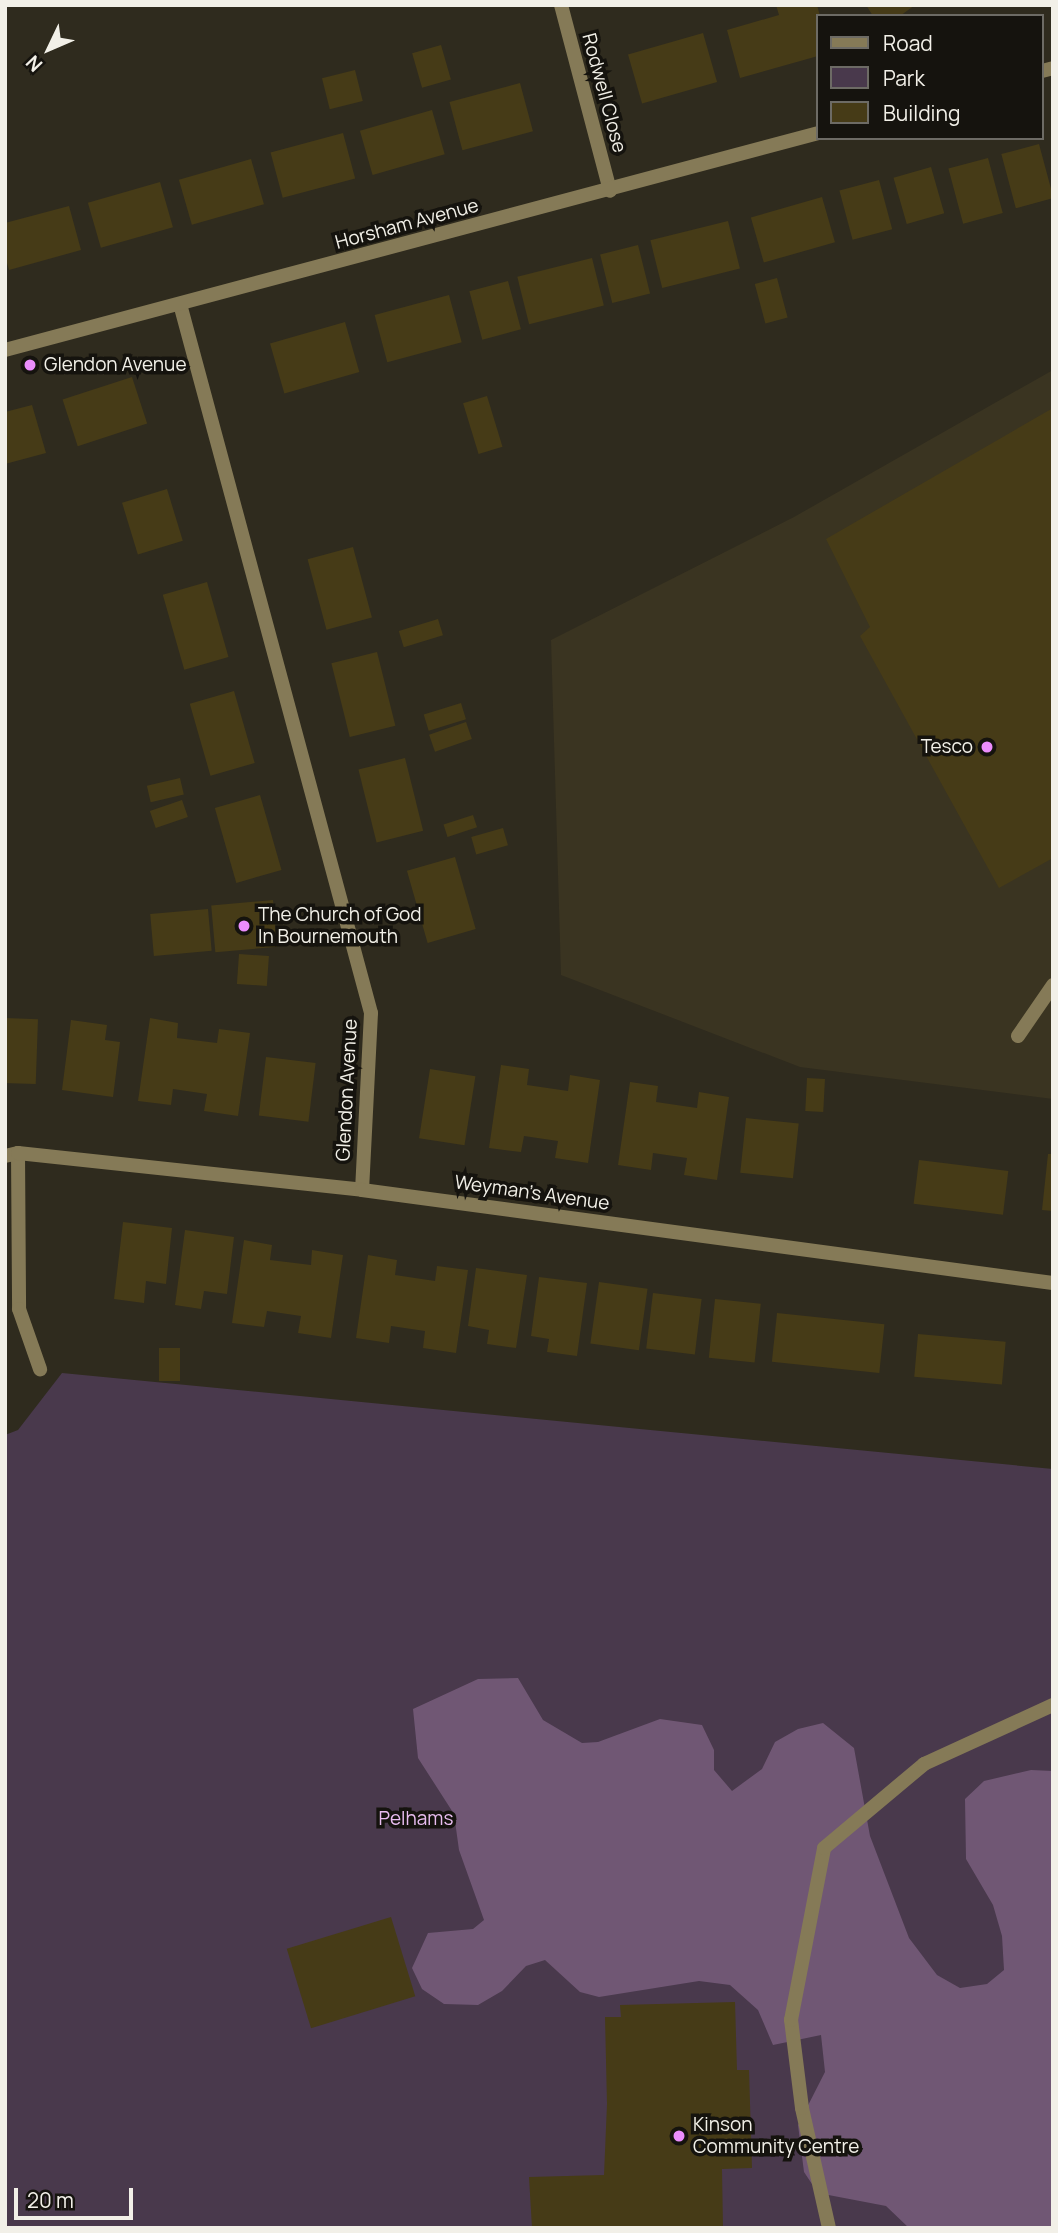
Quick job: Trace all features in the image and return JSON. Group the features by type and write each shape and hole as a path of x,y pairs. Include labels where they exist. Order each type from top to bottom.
{"street":[{"name":"Rodwell Close","path":"561,5 610,191"},
{"name":"Horsham Avenue","path":"5,350 610,191 816,134"},
{"name":"Glendon Avenue","path":"180,304 371,1013 362,1190"},
{"path":"1018,1036 1053,985"},
{"name":"Weyman's Avenue","path":"12,1155 362,1190 1053,1283"},
{"path":"12,1155 19,1309 40,1369"},
{"path":"829,2228 802,2108 791,2020 824,1848 924,1764 1053,1705"}],"shaded area":[{"path":"1053,370 1053,1099 800,1067 561,975 551,640 794,517"},
{"path":"518,1678 543,1720 582,1743 598,1742 660,1719 702,1725 714,1750 714,1770 732,1791 762,1769 775,1742 798,1729 823,1723 854,1748 870,1836 909,1938 937,1975 960,1988 987,1984 1004,1970 1002,1936 993,1905 966,1859 965,1799 984,1781 1031,1770 1053,1771 1053,2228 909,2228 886,2206 818,2193 804,2172 798,2125 825,2072 821,2035 773,2045 758,2010 730,1985 699,1981 599,1997 580,1992 545,1960 526,1966 502,1991 478,2005 444,2004 422,1989 412,1968 428,1933 473,1929 484,1920 459,1850 454,1814 418,1758 413,1709 478,1679"}],"green space":[{"name":"Pelhams","path":"62,1373 1053,1469 1053,2104 1049,2228 5,2228 5,1435 18,1430"}],"building":[{"path":"776,5 817,5 819,14 816,14 816,57 740,78 727,30 779,15"},
{"path":"866,5 915,5 903,14 872,14"},
{"path":"703,33 717,82 642,104 628,54"},
{"path":"441,45 451,80 422,88 412,53"},
{"path":"355,70 363,101 330,109 322,78"},
{"path":"520,83 533,131 462,150 449,102"},
{"path":"432,110 445,154 373,175 360,131"},
{"path":"343,133 355,178 283,198 271,152"},
{"path":"1039,144 1053,198 1016,208 1001,154"},
{"path":"988,158 1003,213 963,224 948,169"},
{"path":"251,159 264,204 192,225 179,180"},
{"path":"931,167 944,213 907,224 894,178"},
{"path":"879,180 892,229 853,240 839,191"},
{"path":"160,182 173,227 101,248 88,203"},
{"path":"822,197 835,242 764,263 751,217"},
{"path":"69,206 81,250 9,270 5,256 5,223"},
{"path":"728,221 740,269 662,288 650,240"},
{"path":"638,245 650,294 612,303 600,254"},
{"path":"592,258 604,306 529,324 517,277"},
{"path":"777,278 788,318 765,324 755,284"},
{"path":"508,281 521,329 482,340 469,291"},
{"path":"449,295 462,342 387,362 375,315"},
{"path":"345,322 359,372 284,393 270,343"},
{"path":"132,377 147,424 78,446 63,400"},
{"path":"487,396 502,447 479,454 463,403"},
{"path":"32,405 46,453 5,464 5,412"},
{"name":"Tesco","path":"1053,408 1053,858 999,888 860,636 870,627 826,539"},
{"path":"167,489 183,541 138,554 122,503"},
{"path":"353,547 372,618 326,630 308,559"},
{"path":"207,582 228,657 184,670 163,595"},
{"path":"438,619 443,635 404,647 399,631"},
{"path":"377,652 395,726 350,737 331,663"},
{"path":"234,691 255,763 210,776 190,704"},
{"path":"461,703 466,719 429,731 424,714"},
{"path":"466,722 472,739 435,752 429,735"},
{"path":"405,758 423,831 377,842 358,770"},
{"path":"180,778 184,795 151,802 147,786"},
{"path":"260,795 281,870 236,883 215,808"},
{"path":"182,800 188,817 156,828 150,811"},
{"path":"473,815 477,827 448,837 444,825"},
{"path":"503,828 508,845 476,854 471,837"},
{"path":"455,857 476,929 428,943 407,871"},
{"name":"The Church of God In Bournemouth","path":"273,900 277,947 215,952 211,905"},
{"path":"208,909 212,951 154,956 150,914"},
{"path":"239,954 269,956 267,986 237,984"},
{"path":"5,1018 38,1019 36,1084 5,1083"},
{"path":"150,1018 178,1023 177,1038 217,1043 219,1029 250,1033 238,1116 204,1111 207,1094 173,1089 171,1105 138,1101"},
{"path":"71,1020 107,1025 105,1040 120,1042 113,1097 62,1090"},
{"path":"266,1057 316,1063 308,1122 259,1116"},
{"path":"501,1065 529,1069 527,1085 568,1091 570,1075 600,1080 588,1163 555,1158 558,1141 524,1136 521,1152 489,1148"},
{"path":"430,1069 475,1076 464,1145 419,1138"},
{"path":"807,1078 825,1079 823,1112 805,1111"},
{"path":"630,1082 658,1086 656,1102 697,1108 699,1092 729,1097 717,1180 684,1175 687,1158 653,1153 651,1170 618,1165"},
{"path":"746,1118 799,1124 793,1178 740,1173"},
{"path":"1048,1154 1053,1154 1053,1211 1042,1210"},
{"path":"919,1160 1008,1171 1003,1215 914,1204"},
{"path":"123,1222 172,1228 166,1284 146,1281 144,1303 114,1299"},
{"path":"185,1230 234,1237 227,1294 204,1291 201,1309 175,1305"},
{"path":"244,1240 272,1245 270,1260 311,1265 312,1250 343,1255 331,1338 298,1333 301,1316 267,1311 264,1327 232,1323"},
{"path":"368,1255 397,1260 395,1275 435,1281 437,1266 468,1270 456,1353 423,1348 425,1331 391,1326 389,1343 356,1338"},
{"path":"476,1268 527,1275 516,1348 487,1344 489,1330 468,1326"},
{"path":"539,1277 587,1283 577,1356 547,1352 549,1339 531,1336"},
{"path":"599,1282 648,1289 639,1350 590,1343"},
{"path":"653,1293 702,1299 695,1355 646,1349"},
{"path":"715,1299 761,1304 755,1362 709,1358"},
{"path":"777,1313 884,1324 879,1373 772,1362"},
{"path":"918,1334 1006,1342 1002,1385 914,1377"},
{"path":"159,1348 180,1348 180,1381 159,1381"},
{"path":"391,1917 415,1996 311,2028 287,1949"},
{"name":"Kinson Community Centre","path":"735,2002 737,2070 749,2070 752,2168 722,2169 723,2228 532,2228 529,2177 604,2175 607,2104 605,2017 621,2017 620,2005"}],"place":[{"name":"Glendon Avenue","path":"30,365"},
{"name":"Tesco","path":"987,747"},
{"name":"The Church of God In Bournemouth","path":"244,926"},
{"name":"Kinson Community Centre","path":"679,2136"}]}
